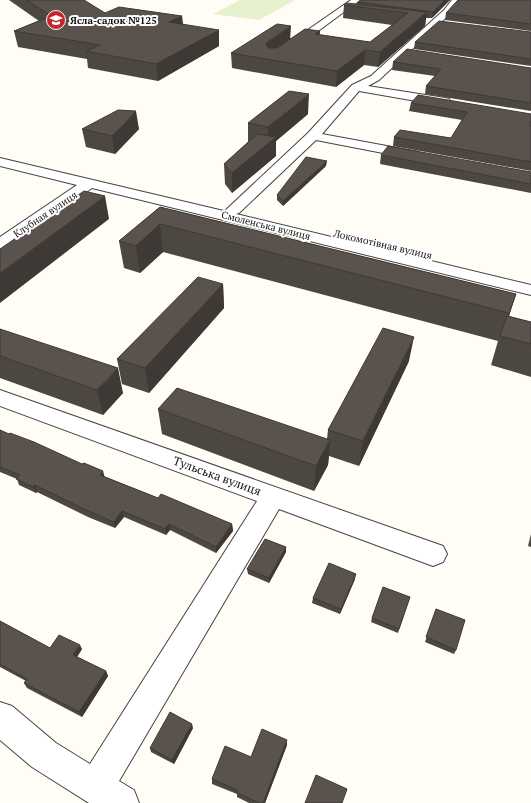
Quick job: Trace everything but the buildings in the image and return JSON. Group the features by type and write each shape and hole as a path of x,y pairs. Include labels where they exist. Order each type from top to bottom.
{"street":[{"path":"283,52 356,0"},
{"path":"234,210 313,136 356,87 375,78 404,52 430,22 448,11 457,0"},
{"path":"340,11 356,13"},
{"path":"430,22 449,25"},
{"path":"404,52 419,54"},
{"path":"356,87 456,104"},
{"path":"313,136 430,158"},
{"name":"Смоленська вулиця","path":"0,155 234,210"},
{"name":"Смоленська вулиця","path":"0,162 531,290"},
{"name":"Клубная вулиця","path":"0,245 90,183"},
{"name":"Локомотівная вулиця","path":"234,210 531,279"},
{"name":"Тульська вулиця","path":"0,398 433,554"},
{"path":"0,718 44,755 108,795 273,496"}],"green space":[{"path":"240,0 295,0 259,20 213,14"}],"place":[{"name":"Ясла-садок №125","path":"56,20"}]}
